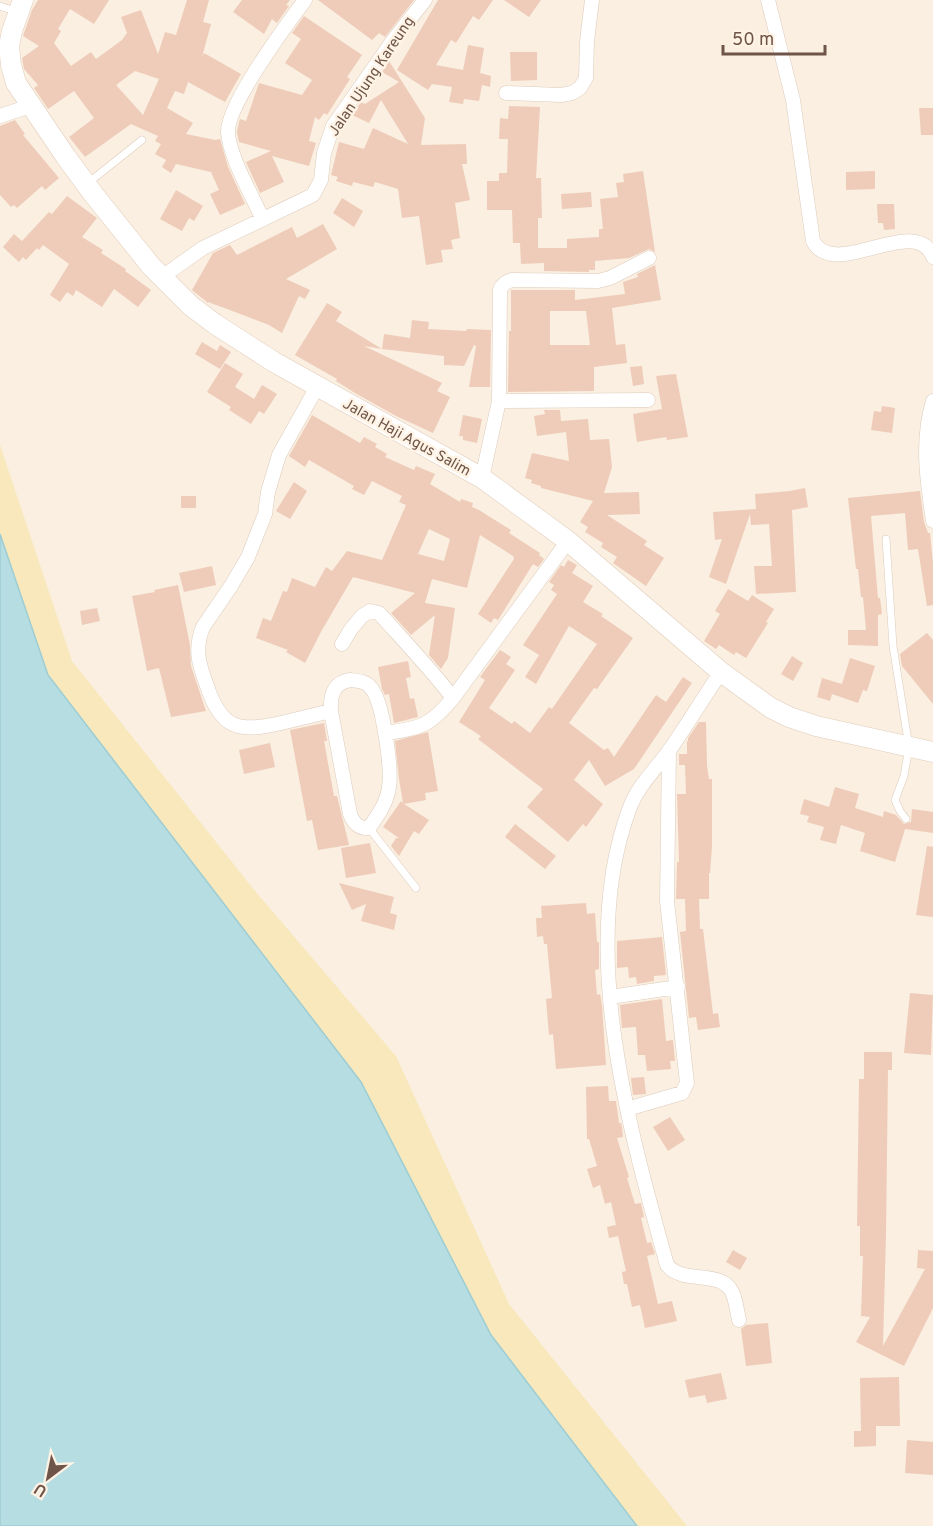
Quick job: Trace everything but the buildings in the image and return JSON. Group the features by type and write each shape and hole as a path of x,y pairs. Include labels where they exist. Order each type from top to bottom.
{"main road":[{"name":"Jalan Haji Agus Salim","path":"14,6 10,57 16,83 86,184 162,277 191,306 215,324 317,387 482,478 568,541 721,672 771,708 816,726 933,752"}],"street":[{"path":"262,218 233,153 228,129 235,107 248,84 304,0"},
{"name":"Jalan Ujung Kareung","path":"162,277 203,248 313,195 318,188 324,153 333,126 424,0"},
{"path":"506,93 561,95 572,93 580,88 586,78 587,41 592,0"},
{"path":"768,0 794,100 813,241 816,246 824,253 840,254 914,241 927,246 933,257"},
{"path":"0,116 30,106"},
{"path":"482,478 499,401 500,290 502,286 513,280 598,281 610,278 650,258"},
{"path":"317,387 279,455 257,536 240,573 203,627 199,637 198,656 216,709 236,725 253,729 331,711"},
{"path":"499,401 648,400"},
{"path":"933,401 926,429 925,453 933,521"},
{"path":"386,733 418,727 437,717 568,541"},
{"path":"342,644 362,616 370,611 379,613 432,671 453,698"},
{"path":"721,672 669,750 638,790 630,807 618,854 608,941 610,997 631,1132 667,1265 679,1274 719,1280 727,1284 732,1290 739,1320"},
{"path":"350,680 364,682 374,691 386,733 389,789 381,811 369,828 363,829 357,826 351,814 331,711 332,695 339,684 350,680"},
{"path":"627,1109 682,1093 687,1083 667,901 669,750"},
{"path":"610,997 678,987"}],"lane":[{"path":"86,184 142,140"},
{"path":"886,538 893,646 909,747 904,776 895,800 906,819"},
{"path":"369,828 416,888"}],"sand":[{"path":"0,445 72,661 255,891 396,1056 509,1304 687,1526 637,1526 491,1335 361,1082 48,675 0,534"}],"water":[{"path":"0,534 48,675 361,1082 491,1335 637,1526 0,1526"}]}
